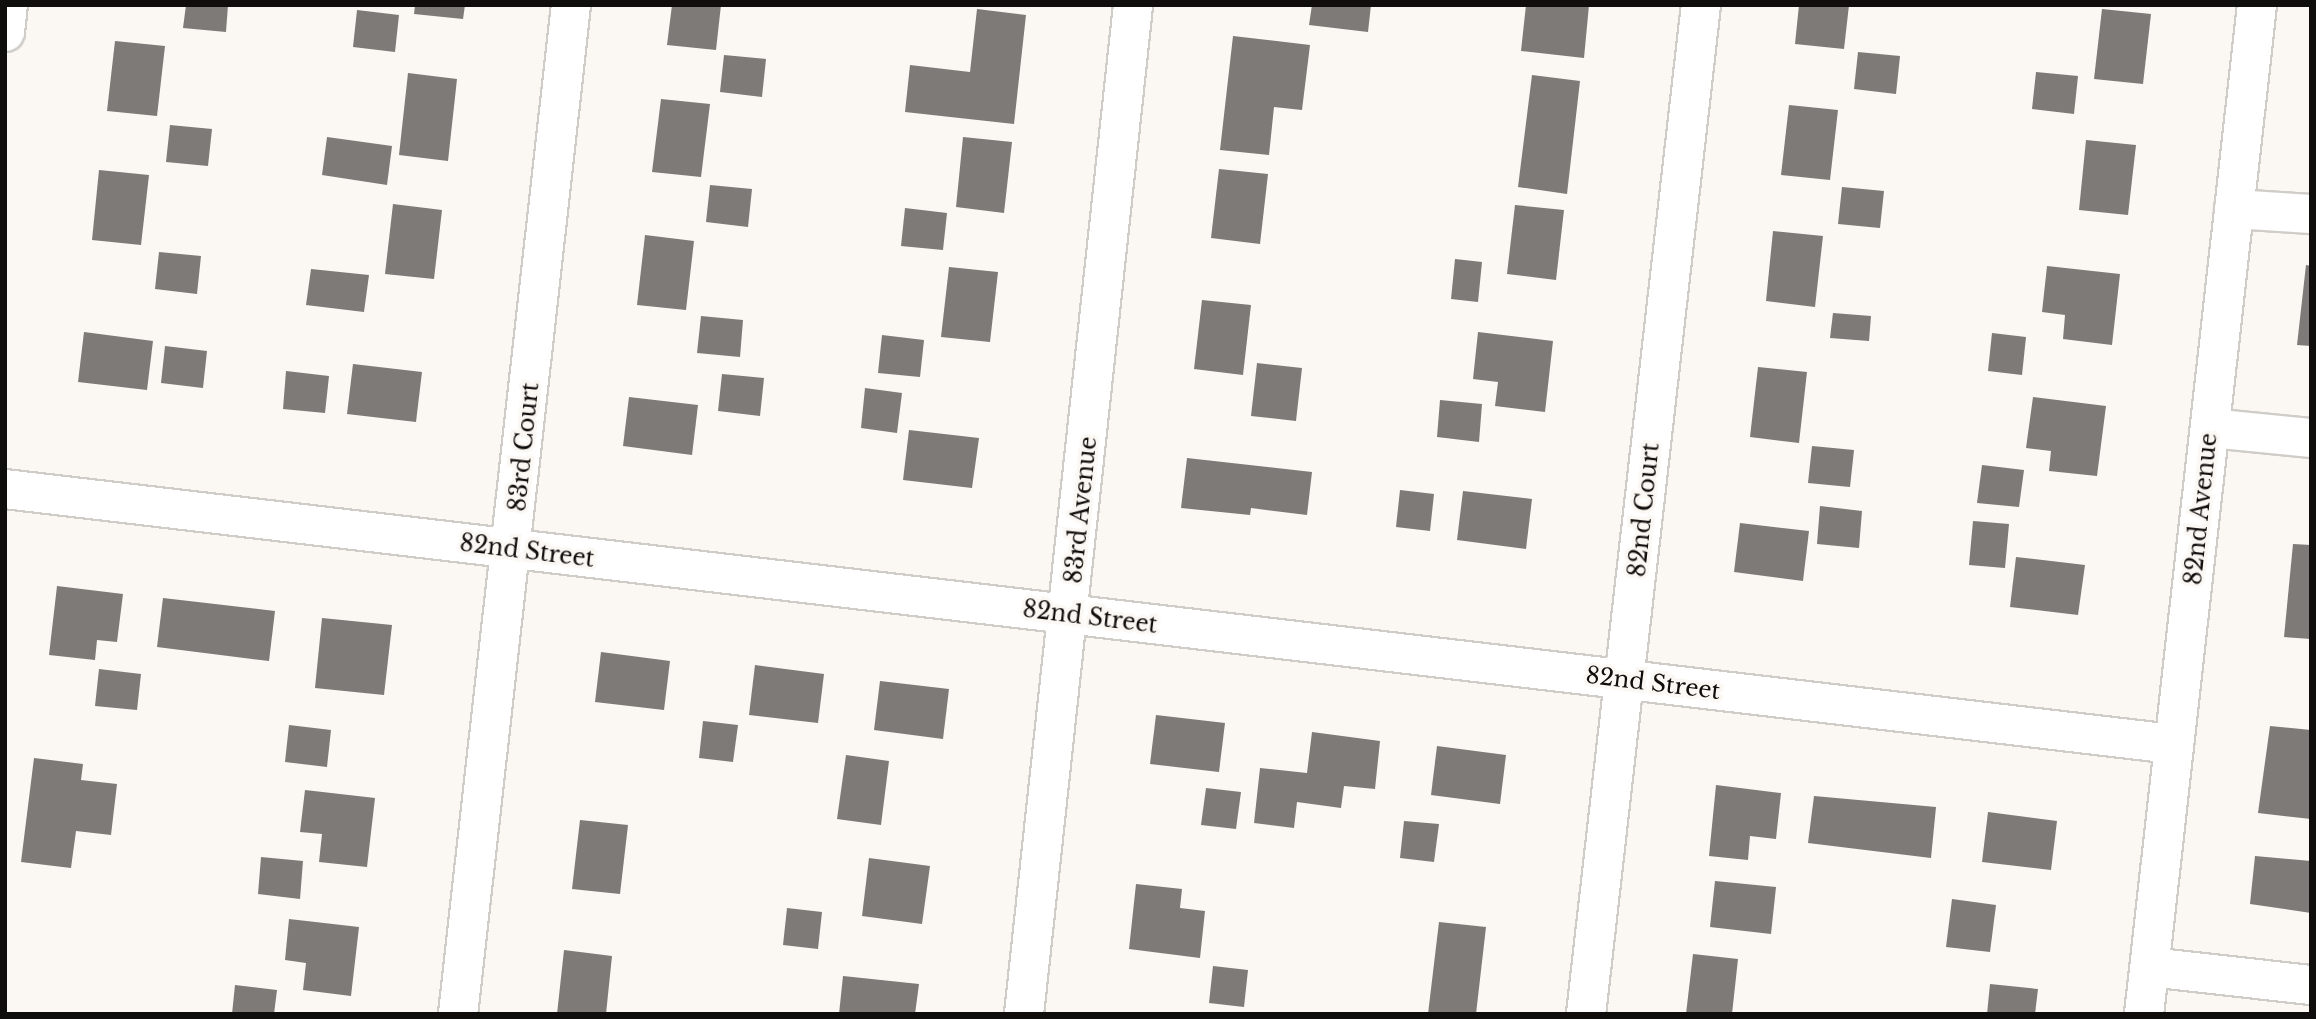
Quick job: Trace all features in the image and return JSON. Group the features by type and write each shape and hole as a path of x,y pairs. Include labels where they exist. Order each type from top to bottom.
{"street":[{"path":"5,32 8,5"},
{"name":"83rd Court","path":"458,1014 513,549 571,5"},
{"name":"83rd Avenue","path":"1024,1014 1070,615 1133,5"},
{"name":"82nd Court","path":"1586,1014 1701,5"},
{"name":"82nd Avenue","path":"2144,1014 2257,5"},
{"path":"2234,209 2311,214"},
{"path":"2210,428 2311,438"},
{"name":"82nd Street","path":"5,489 2175,744"},
{"path":"2150,967 2311,985"}],"building":[{"path":"186,5 228,5 226,32 183,28"},
{"path":"415,5 465,5 463,19 414,14"},
{"path":"672,5 721,5 716,50 667,45"},
{"path":"1312,5 1371,5 1368,32 1309,25"},
{"path":"1526,5 1589,5 1584,58 1521,51"},
{"path":"1799,5 1849,5 1844,49 1795,44"},
{"path":"977,9 1026,15 1014,124 905,112 910,65 970,72"},
{"path":"2102,9 2151,14 2143,84 2094,79"},
{"path":"357,10 399,15 395,52 353,47"},
{"path":"1233,36 1310,45 1302,110 1274,107 1269,155 1220,150"},
{"path":"115,41 165,46 157,116 107,111"},
{"path":"1858,52 1900,56 1896,94 1854,89"},
{"path":"724,55 766,59 762,97 720,92"},
{"path":"2036,72 2078,76 2074,114 2032,109"},
{"path":"408,73 457,79 448,161 399,155"},
{"path":"1532,75 1580,81 1567,194 1518,187"},
{"path":"661,99 710,104 701,177 652,172"},
{"path":"1789,105 1838,110 1830,180 1781,175"},
{"path":"170,125 212,129 208,166 166,162"},
{"path":"327,137 392,146 387,185 322,175"},
{"path":"963,137 1012,142 1004,213 956,207"},
{"path":"2086,140 2136,145 2128,215 2079,210"},
{"path":"1219,169 1268,174 1260,244 1211,238"},
{"path":"99,170 149,175 141,245 92,240"},
{"path":"710,185 752,189 748,227 706,222"},
{"path":"1842,187 1884,191 1880,228 1838,224"},
{"path":"393,204 442,210 434,279 385,274"},
{"path":"1515,205 1564,210 1556,280 1507,274"},
{"path":"905,208 947,213 943,250 901,246"},
{"path":"1773,231 1823,236 1815,307 1766,301"},
{"path":"645,235 694,241 686,310 637,305"},
{"path":"159,252 201,256 197,294 155,289"},
{"path":"1455,259 1482,262 1478,302 1451,299"},
{"path":"2306,265 2311,266 2311,346 2297,345"},
{"path":"2047,266 2120,274 2112,345 2063,339 2065,315 2042,312"},
{"path":"949,267 998,272 990,342 941,337"},
{"path":"311,269 369,275 364,312 306,305"},
{"path":"1202,300 1251,305 1243,375 1194,369"},
{"path":"1833,313 1871,316 1869,341 1830,338"},
{"path":"701,316 743,320 740,357 697,353"},
{"path":"84,332 153,341 147,390 78,382"},
{"path":"1478,332 1553,341 1545,412 1495,406 1498,382 1473,379"},
{"path":"1992,333 2026,337 2022,375 1988,371"},
{"path":"882,335 924,340 920,377 878,373"},
{"path":"165,346 207,351 203,388 161,383"},
{"path":"1257,363 1302,368 1296,421 1251,416"},
{"path":"353,364 422,372 416,422 347,414"},
{"path":"1758,367 1807,372 1799,443 1750,437"},
{"path":"286,371 329,376 325,413 283,409"},
{"path":"722,374 764,378 760,416 718,411"},
{"path":"865,388 902,393 897,433 861,428"},
{"path":"629,397 698,405 692,455 623,446"},
{"path":"2033,397 2106,406 2097,476 2049,471 2051,451 2026,448"},
{"path":"1440,400 1482,404 1479,442 1437,437"},
{"path":"909,430 979,438 972,488 903,480"},
{"path":"1812,446 1854,450 1850,487 1808,483"},
{"path":"1187,458 1312,472 1307,515 1251,508 1250,515 1181,508"},
{"path":"1982,465 2024,470 2019,507 1977,503"},
{"path":"1400,490 1434,494 1430,531 1396,527"},
{"path":"1463,491 1532,499 1526,549 1457,540"},
{"path":"1820,506 1862,511 1859,548 1817,544"},
{"path":"1973,521 2009,524 2005,568 1969,565"},
{"path":"1740,523 1809,531 1803,581 1734,572"},
{"path":"2293,544 2311,545 2311,639 2284,637"},
{"path":"2016,557 2085,565 2078,615 2010,607"},
{"path":"57,586 123,594 117,642 97,640 95,660 49,655"},
{"path":"163,598 275,611 269,661 157,647"},
{"path":"322,618 392,625 384,695 315,688"},
{"path":"601,652 670,661 664,710 595,702"},
{"path":"755,665 824,674 818,723 749,715"},
{"path":"99,669 141,674 137,710 95,706"},
{"path":"880,681 949,689 943,739 874,730"},
{"path":"1156,715 1225,723 1219,772 1150,764"},
{"path":"703,721 738,725 733,762 699,758"},
{"path":"289,725 331,730 327,767 285,762"},
{"path":"2270,726 2311,730 2311,819 2258,813"},
{"path":"1312,732 1380,741 1375,789 1344,786 1341,808 1297,802 1294,828 1254,823 1260,768 1307,773"},
{"path":"1437,746 1506,755 1500,804 1431,795"},
{"path":"846,755 889,761 881,825 837,819"},
{"path":"34,758 83,764 81,780 117,784 111,835 76,831 71,868 21,862"},
{"path":"1716,785 1781,793 1776,839 1750,836 1748,860 1709,856"},
{"path":"1206,788 1241,792 1236,829 1201,825"},
{"path":"305,790 375,798 367,867 319,862 322,834 300,832"},
{"path":"1814,796 1936,807 1931,858 1808,843"},
{"path":"1988,812 2057,821 2051,870 1982,862"},
{"path":"580,820 628,825 620,894 572,889"},
{"path":"1404,821 1439,824 1434,862 1400,858"},
{"path":"2255,856 2311,861 2311,913 2250,904"},
{"path":"261,857 303,861 300,899 258,894"},
{"path":"869,858 930,866 922,924 862,916"},
{"path":"1715,881 1776,887 1771,934 1710,927"},
{"path":"1136,884 1182,889 1180,908 1205,911 1200,958 1129,949"},
{"path":"1952,899 1996,905 1990,952 1946,947"},
{"path":"787,908 822,912 818,949 783,945"},
{"path":"289,919 359,927 351,996 303,990 306,963 285,960"},
{"path":"1439,922 1486,927 1476,1014 1428,1014"},
{"path":"564,950 612,956 606,1014 557,1014"},
{"path":"1693,954 1738,959 1732,1014 1686,1014"},
{"path":"1213,966 1248,970 1244,1007 1209,1003"},
{"path":"843,976 919,984 915,1014 839,1014"},
{"path":"1990,984 2038,989 2035,1014 1987,1014"},
{"path":"235,985 277,990 274,1014 232,1014"}]}
